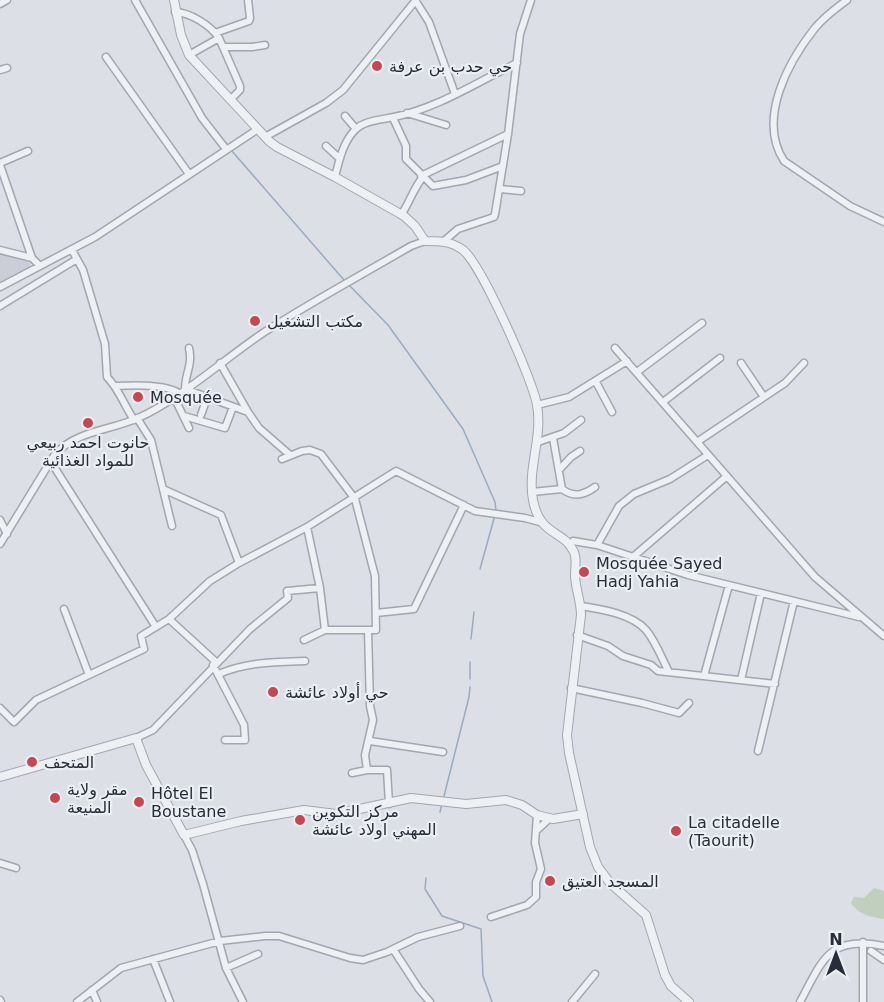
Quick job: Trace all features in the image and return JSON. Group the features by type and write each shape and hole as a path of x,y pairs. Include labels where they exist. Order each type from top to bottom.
{"street":[{"path":"0,4 7,0"},
{"path":"135,0 202,118 226,149"},
{"path":"174,0 180,35 189,55 266,137 278,147 401,215 415,226 425,240"},
{"path":"189,55 217,36 250,20 248,0"},
{"path":"266,137 326,103 343,90 415,0 429,22 456,94"},
{"path":"444,240 458,230 494,217 508,134 520,34 531,0"},
{"path":"847,0 817,26 798,51 787,72 774,120 773,136 778,152 784,161 850,206 884,222"},
{"path":"175,12 189,14 217,36 241,88 231,99"},
{"path":"223,47 265,45"},
{"path":"106,57 189,174"},
{"path":"335,177 339,158 356,129 376,120 407,114 456,94 517,63"},
{"path":"407,114 446,125"},
{"path":"345,116 356,129"},
{"path":"393,118 406,146 406,159 433,186 466,180 503,166"},
{"path":"0,287 95,237 258,129"},
{"path":"401,215 422,176 508,134"},
{"path":"326,146 339,158"},
{"path":"28,152 0,164 32,258 40,266"},
{"path":"500,189 521,191"},
{"path":"0,544 55,454 70,440 89,432 136,419 179,393 267,330 411,246 425,240 444,240 462,249 471,257 522,362 537,405 538,442 532,492 540,522 547,530 568,544 574,553 576,584 581,606 567,735 590,847 602,875 646,915 671,986 689,1002"},
{"path":"0,250 32,258"},
{"path":"72,250 83,270 105,344 107,377 151,440 172,526"},
{"path":"0,306 77,260"},
{"path":"637,372 702,323"},
{"path":"189,348 192,361 179,393 189,428"},
{"path":"615,348 815,578 884,636"},
{"path":"663,402 720,358"},
{"path":"537,405 569,397 627,361"},
{"path":"220,363 259,428 290,455"},
{"path":"741,363 764,397"},
{"path":"697,442 785,382 804,363"},
{"path":"596,382 612,412"},
{"path":"116,387 131,385 173,389 179,393 207,398 248,412"},
{"path":"201,415 207,398"},
{"path":"184,416 225,428 233,407"},
{"path":"538,442 564,433 581,420"},
{"path":"553,438 562,489"},
{"path":"282,459 302,451 310,450 321,454 355,499 375,576 376,630 325,630 304,640"},
{"path":"559,470 580,451"},
{"path":"597,545 619,506 634,494 670,479 708,455"},
{"path":"51,462 156,627"},
{"path":"0,708 14,722 36,700 144,649 141,636 169,619 210,581 308,527 396,471 475,511 540,522"},
{"path":"633,557 727,476"},
{"path":"532,492 562,489 569,494 585,494 595,487"},
{"path":"163,489 222,515 239,563"},
{"path":"376,613 414,609 464,505"},
{"path":"0,520 7,534"},
{"path":"308,527 320,588 325,630"},
{"path":"568,544 573,541 597,545 688,575 863,618"},
{"path":"704,676 729,585"},
{"path":"0,777 136,738 153,730 250,629 288,598 287,591 320,588"},
{"path":"741,680 761,593"},
{"path":"758,751 794,601"},
{"path":"581,606 603,609 625,617 646,630 669,672"},
{"path":"64,609 89,675"},
{"path":"169,619 215,664 244,725 245,740 225,740"},
{"path":"367,770 365,755 373,720 370,706 368,630"},
{"path":"577,635 608,646 623,656 651,665 658,671 775,684"},
{"path":"219,674 237,666 304,660"},
{"path":"571,688 679,713 689,703"},
{"path":"136,738 146,765 192,850 226,968 243,1002"},
{"path":"370,741 443,752"},
{"path":"352,773 387,770 389,804"},
{"path":"184,835 241,821 304,810 336,814 411,798 466,804 506,800 522,805 537,815 550,818 583,814"},
{"path":"490,917 527,905 536,897 536,882 541,869 535,843 537,815"},
{"path":"536,831 550,818"},
{"path":"0,863 16,868"},
{"path":"77,1002 121,968 220,941 279,936 363,960 418,937 460,926"},
{"path":"800,1002 821,963 840,947 848,943 862,942 884,946"},
{"path":"862,942 863,1002"},
{"path":"393,949 430,1002"},
{"path":"872,951 884,960"},
{"path":"226,968 258,954"},
{"path":"153,959 170,1002"},
{"path":"572,1002 595,974"},
{"path":"92,990 97,1002"}],"shaded area":[{"path":"0,254 30,261 30,268 0,284"}],"green space":[{"path":"874,888 884,891 884,919 865,915 851,903 854,897 864,898"}],"waterway":[{"path":"211,125 227,146"},
{"path":"231,150 344,280"},
{"path":"349,285 388,325 463,429 495,502 496,511"},
{"path":"480,569 495,515"},
{"path":"471,639 474,612"},
{"path":"470,662 470,679"},
{"path":"443,800 470,687"},
{"path":"440,812 442,804"},
{"path":"426,878 425,889 442,916 481,929 483,976 492,1002"}],"place":[{"name":"حي حدب بن عرفة","path":"377,66"},
{"name":"مكتب التشغيل","path":"255,321"},
{"name":"Mosquée","path":"138,397"},
{"name":"حانوت احمد ربيعي للمواد الغذائية","path":"88,423"},
{"name":"Mosquée Sayed Hadj Yahia","path":"584,572"},
{"name":"حي أولاد عائشة","path":"273,692"},
{"name":"المتحف","path":"32,762"},
{"name":"مقر ولاية المنيعة","path":"55,798"},
{"name":"Hôtel El Boustane","path":"139,802"},
{"name":"مركز التكوين المهني اولاد عائشة","path":"300,820"},
{"name":"La citadelle (Taourit)","path":"676,831"},
{"name":"المسجد العتيق","path":"550,881"}]}
